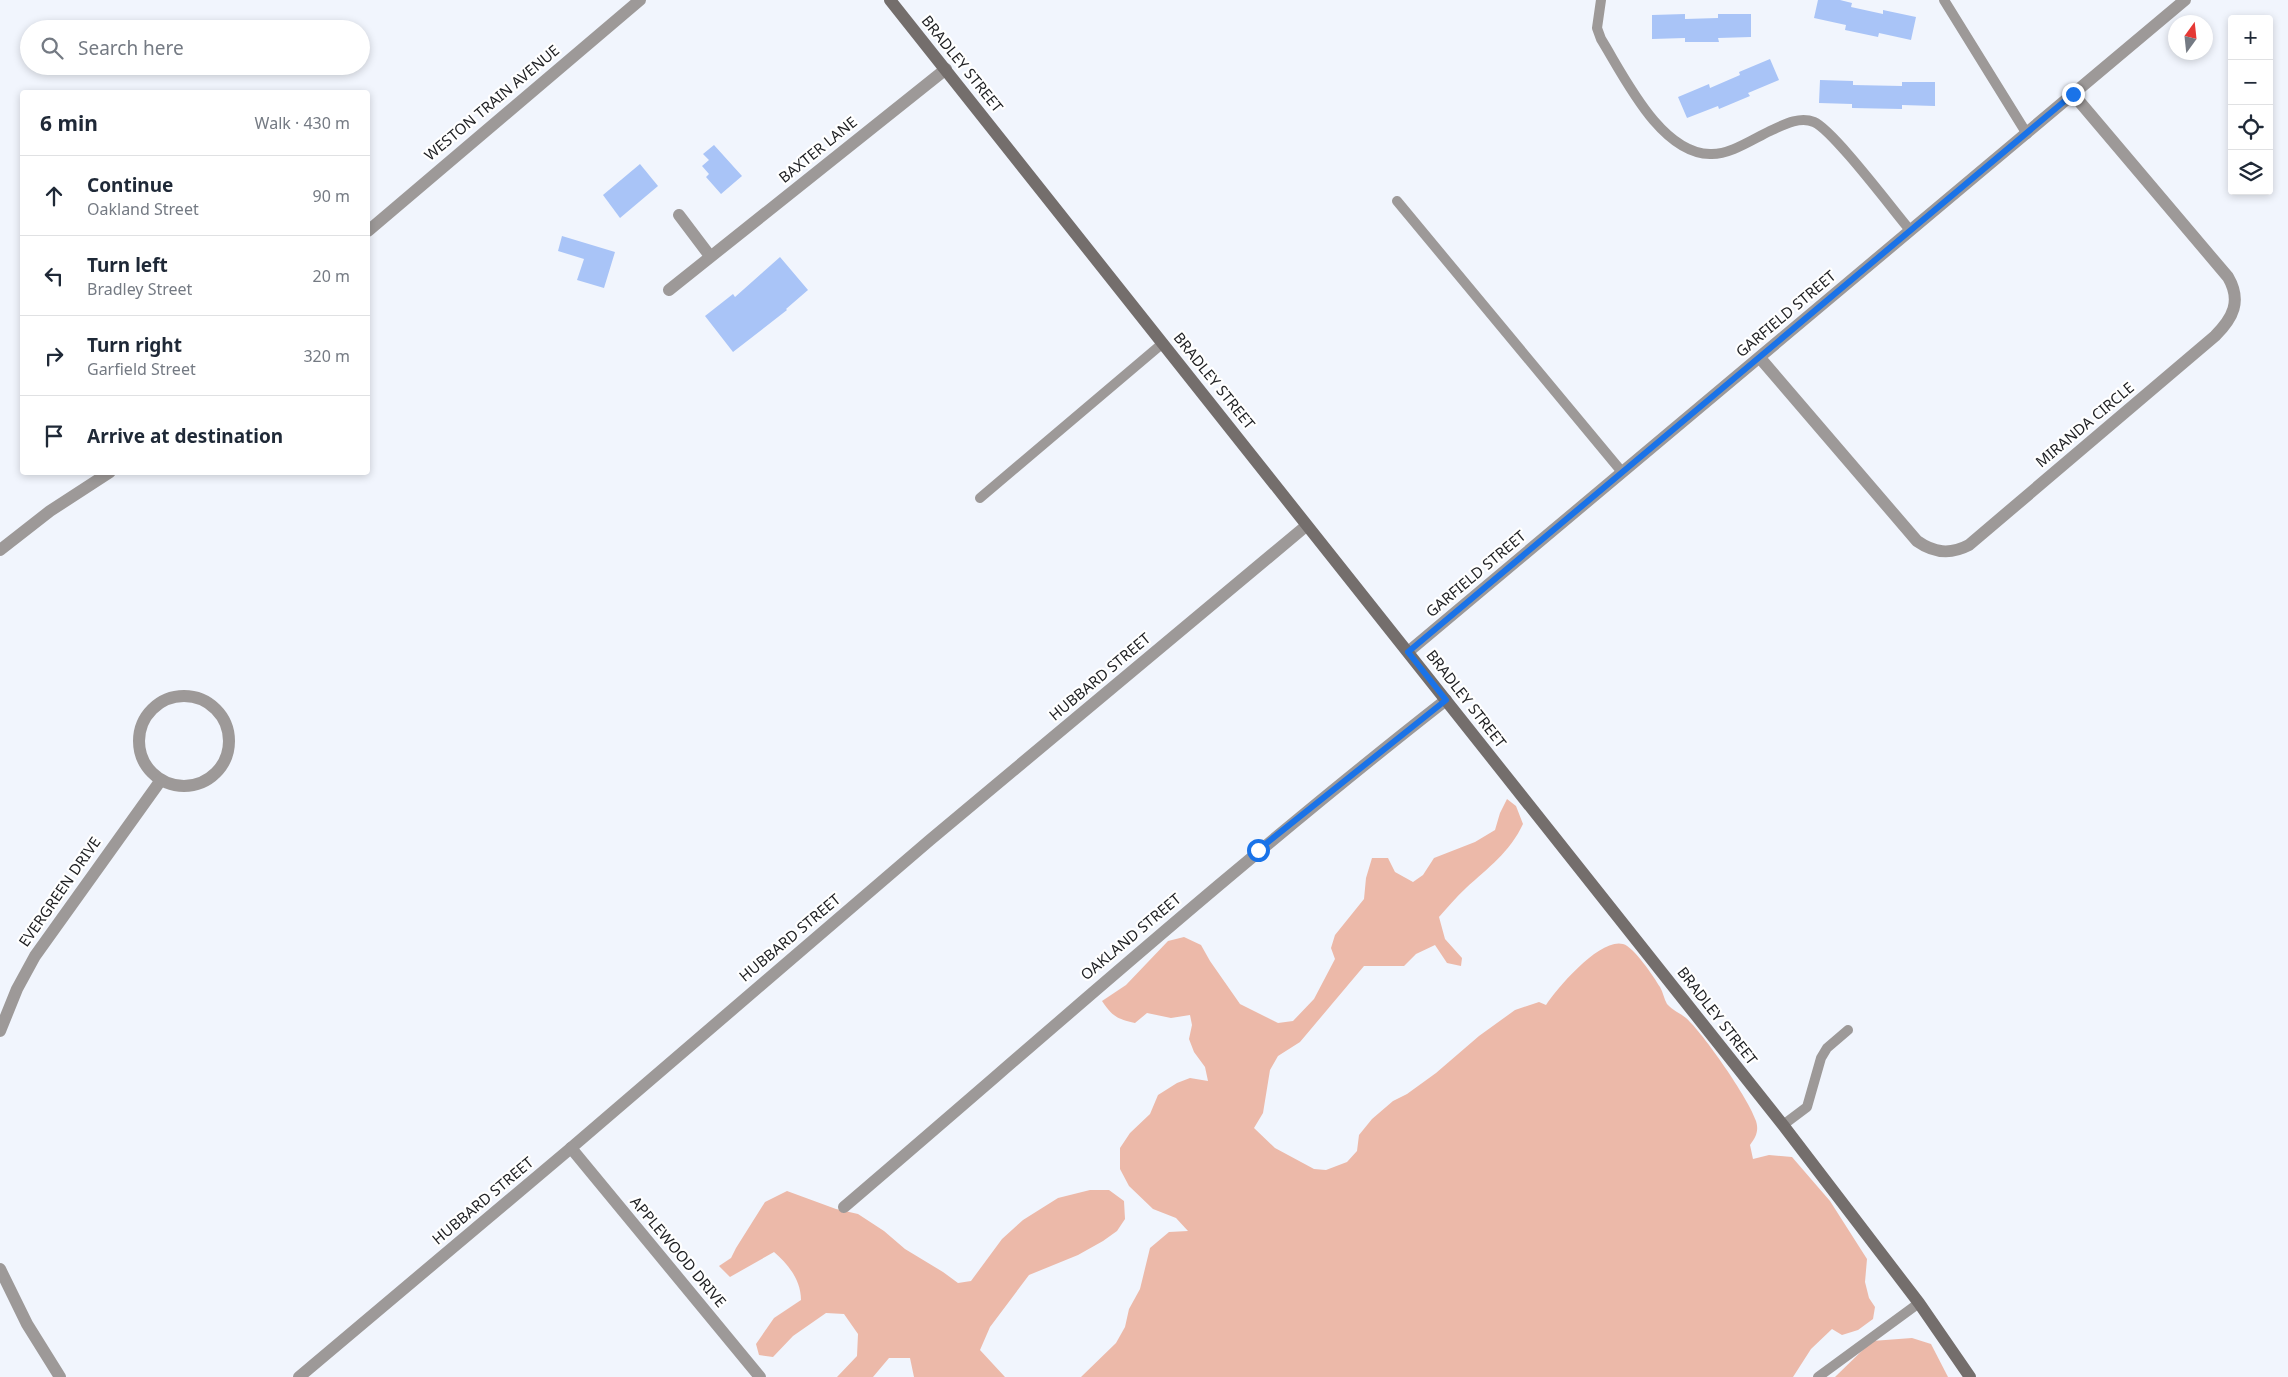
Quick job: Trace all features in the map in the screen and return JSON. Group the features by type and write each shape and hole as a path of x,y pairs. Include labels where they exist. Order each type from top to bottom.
{"main road":[{"name":"BRADLEY STREET","path":"890,0 1783,1125 1920,1303 1970,1377"}],"street":[{"name":"WESTON TRAIN AVENUE","path":"370,230 640,0"},
{"name":"GARFIELD STREET","path":"1408,652 2185,0"},
{"name":"BAXTER LANE","path":"668,290 946,69"},
{"name":"MIRANDA CIRCLE","path":"1760,358 1906,531 1917,541 1934,551 1944,552 1954,551 1969,545 2215,336 2229,319 2235,305 2234,287 2228,277 2073,94"},
{"path":"679,215 710,256"},
{"path":"0,550 50,511 105,475"},
{"name":"HUBBARD STREET","path":"299,1377 572,1148 930,840 1306,526"},
{"path":"193,697 207,702 223,718 228,732 227,754 221,767 210,778 197,784 182,786 161,780 149,770 139,750 139,735 143,720 158,704 171,698 193,697"},
{"name":"OAKLAND STREET","path":"844,1207 1258,850 1446,700"},
{"name":"EVERGREEN DRIVE","path":"0,1032 17,989 34,956 161,780"},
{"name":"APPLEWOOD DRIVE","path":"572,1148 760,1377"},
{"path":"0,1269 27,1324 60,1377"}],"lane":[{"path":"1601,0 1597,28 1601,39 1655,123 1682,146 1710,154 1730,150 1788,123 1798,120 1814,122 1832,137 1910,230"},
{"path":"1944,0 2027,134"},
{"path":"1398,201 1622,472"},
{"path":"980,498 1163,343"},
{"path":"1783,1125 1807,1107 1821,1058 1827,1048 1848,1030"},
{"path":"1818,1377 1920,1303"}],"shaded area":[{"path":"1507,799 1516,806 1523,824 1518,834 1498,859 1462,891 1439,917 1445,939 1462,958 1461,966 1447,963 1435,945 1416,954 1404,966 1364,966 1300,1042 1278,1056 1270,1070 1263,1113 1254,1128 1275,1148 1314,1169 1326,1170 1347,1162 1357,1151 1359,1135 1372,1119 1393,1101 1407,1094 1436,1073 1479,1036 1515,1010 1539,1002 1546,1005 1580,966 1603,948 1614,944 1623,944 1628,946 1638,956 1649,970 1660,987 1667,1004 1686,1018 1703,1037 1725,1067 1752,1111 1757,1125 1756,1134 1750,1145 1753,1159 1769,1155 1792,1157 1830,1201 1867,1259 1865,1282 1869,1298 1875,1307 1873,1319 1858,1330 1842,1335 1832,1329 1811,1349 1793,1377 1081,1377 1116,1343 1125,1327 1129,1309 1140,1289 1150,1248 1169,1232 1188,1231 1176,1218 1153,1209 1129,1186 1120,1169 1120,1148 1130,1133 1150,1114 1158,1095 1177,1083 1190,1078 1208,1081 1205,1067 1194,1052 1189,1039 1192,1025 1190,1015 1171,1018 1147,1013 1135,1023 1116,1016 1102,1001 1126,985 1168,941 1184,937 1201,945 1240,1004 1278,1023 1293,1021 1314,999 1335,959 1331,948 1335,935 1364,899 1366,878 1372,858 1388,858 1395,872 1413,882 1423,875 1434,858 1475,842 1495,830"},
{"path":"1090,1190 1109,1190 1124,1201 1125,1219 1117,1231 1103,1241 1078,1255 1029,1275 990,1327 980,1350 1005,1377 914,1377 910,1358 889,1358 873,1377 837,1377 857,1356 858,1334 844,1314 826,1313 793,1336 773,1357 759,1355 756,1344 774,1318 801,1300 796,1279 789,1267 774,1252 730,1277 719,1266 731,1258 765,1202 787,1191 836,1209 858,1214 884,1231 905,1249 958,1283 971,1281 1002,1239 1023,1220 1058,1198"},
{"path":"1912,1338 1931,1344 1948,1377 1835,1377 1872,1341"}],"building":[{"path":"1818,0 1840,0 1852,3 1851,7 1883,14 1883,10 1916,17 1911,40 1879,33 1878,37 1845,30 1846,25 1814,18"},
{"path":"1685,14 1685,19 1718,18 1718,14 1751,14 1751,37 1718,38 1719,42 1685,42 1685,38 1652,39 1652,15"},
{"path":"1770,59 1779,80 1748,93 1750,96 1719,109 1718,106 1687,118 1678,97 1709,84 1710,88 1740,75 1739,72"},
{"path":"1820,80 1853,81 1853,85 1902,86 1902,82 1935,82 1935,106 1902,105 1902,109 1852,108 1852,104 1819,103"},
{"path":"714,145 742,176 721,194 706,177 709,174 702,166 709,160 703,154"},
{"path":"640,164 658,186 620,218 603,195"},
{"path":"562,236 615,252 604,288 577,280 584,259 558,251"},
{"path":"780,257 808,290 787,310 733,352 705,316 733,294 735,297"}],"route":[{"path":"1258,850 1446,700 1408,652 2073,94"}]}
